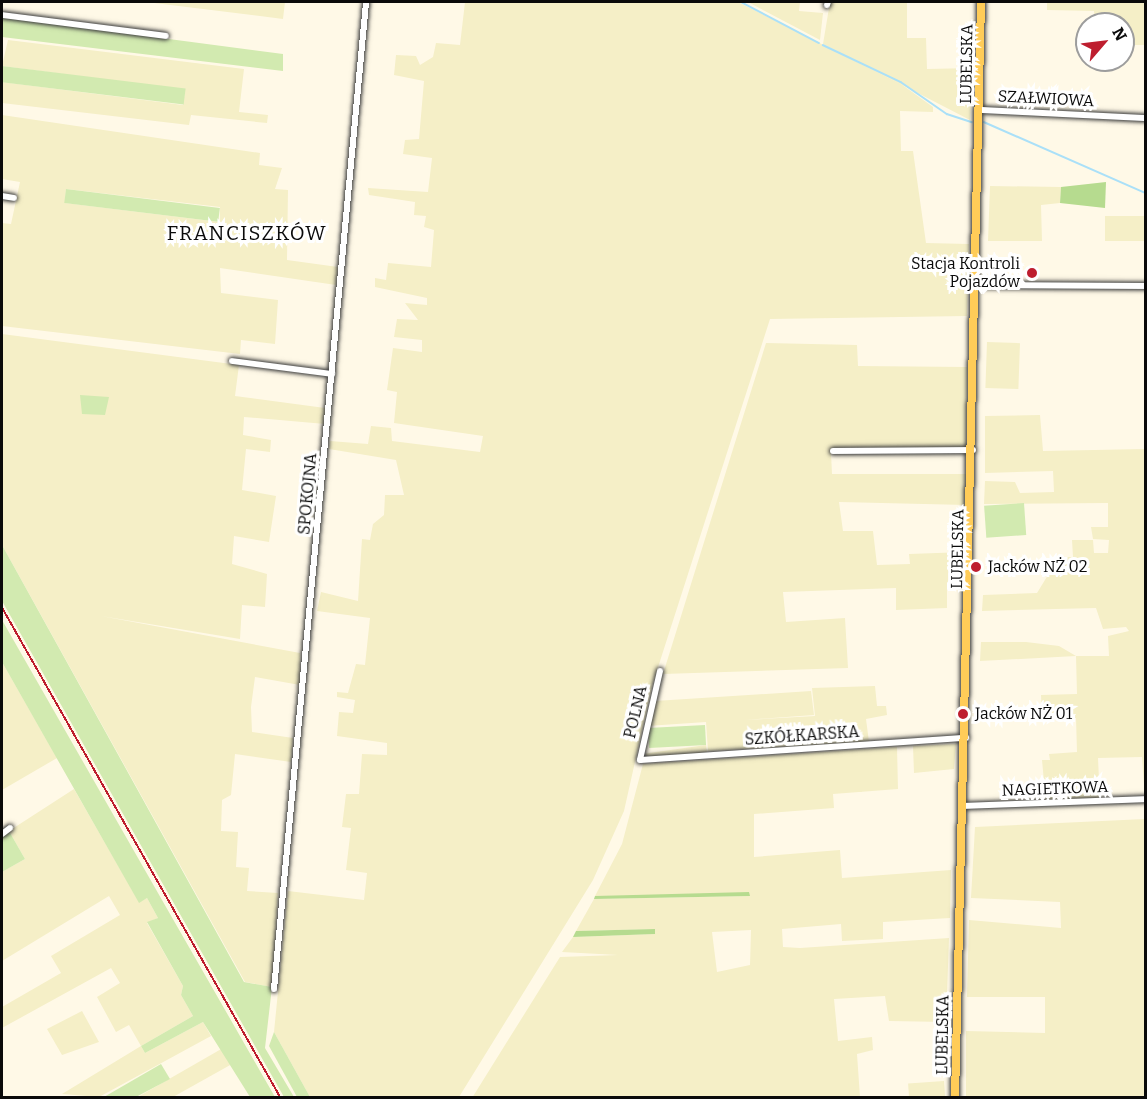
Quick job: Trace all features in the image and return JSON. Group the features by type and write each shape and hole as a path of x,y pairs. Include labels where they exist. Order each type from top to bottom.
{"main road":[{"name":"LUBELSKA","path":"955,1098 974,450 981,2"}],"street":[{"name":"SPOKOJNA","path":"274,989 366,2"},
{"path":"2,15 166,36"},
{"name":"SZAŁWIOWA","path":"980,110 1146,118"},
{"path":"2,196 14,198"},
{"path":"977,285 1146,286"},
{"path":"232,361 332,374"},
{"path":"833,451 974,450"},
{"name":"POLNA","path":"640,760 660,671"},
{"name":"SZKÓŁKARSKA","path":"640,760 967,738"},
{"name":"NAGIETKOWA","path":"965,806 1146,799"},
{"path":"2,834 10,828"}],"shaded area":[{"path":"146,2 285,2 283,19"},
{"path":"465,2 738,2 901,84 933,107 933,112 900,111 901,151 913,151 926,243 969,244 967,316 770,319 652,686 624,811 593,880 459,1097 310,1097 274,1032 288,891 364,900 367,873 346,870 351,828 342,827 346,794 359,794 362,754 387,755 387,743 337,736 339,712 353,713 355,700 337,697 337,692 348,693 356,664 365,665 370,618 317,611 321,592 358,601 362,539 370,540 373,524 384,515 385,495 404,495 396,460 329,449 330,441 368,444 371,426 391,428 392,441 480,452 483,436 394,423 397,392 387,390 393,348 422,352 422,340 394,337 397,319 418,320 405,303 427,305 427,298 375,287 375,278 386,280 388,263 431,267 434,230 424,227 426,216 414,215 415,202 369,195 368,188 428,192 432,158 403,154 405,140 419,139 424,81 394,75 396,55 416,56 420,65 433,57 436,43 460,45"},
{"path":"748,2 800,2 799,11 823,13 820,40"},
{"path":"830,2 907,2 907,38 926,38 927,69 973,68 970,120 823,44"},
{"path":"1047,2 1145,2 1145,45 1135,45 1135,12 1047,10"},
{"path":"8,40 244,69 239,112 268,115 267,123 191,115 189,125 2,103 2,82 183,105 185,90 2,66"},
{"path":"2,115 260,153 259,165 282,168 275,189 288,190 287,260 338,267 336,285 220,268 221,293 278,300 275,344 241,340 240,354 2,326 2,223 11,224 20,182 2,179","holes":["66,189 220,207 220,222 65,203"]},
{"path":"990,186 1061,187 1060,203 1041,205 1042,241 988,241"},
{"path":"1105,216 1145,216 1145,241 1105,241"},
{"path":"2,334 239,365 235,396 325,408 325,424 244,417 243,435 271,440 270,452 246,449 242,490 276,496 269,542 234,536 232,564 267,574 265,607 242,605 240,639 101,616 300,653 300,685 255,677 251,707 252,732 293,738 291,762 235,754 231,795 222,800 221,831 238,832 236,867 249,868 247,891 278,893 272,987 245,982 2,545"},
{"path":"987,342 1020,343 1018,389 985,388"},
{"path":"766,343 857,345 858,366 967,367 966,451 831,453 832,474 967,474 967,505 839,502 843,531 873,531 877,565 910,564 909,554 965,552 964,581 947,583 947,608 896,610 896,588 783,592 786,622 845,618 848,668 663,674"},
{"path":"1040,415 1043,451 1145,449 1145,799 1142,757 1098,758 1100,802 1046,803 1042,760 1050,760 1049,754 1077,752 1076,718 1042,719 1041,695 1077,694 1076,656 1109,656 1108,636 1129,631 1126,627 1103,629 1096,608 982,611 983,595 1037,593 1059,557 1073,557 1072,540 1093,540 1094,553 1108,553 1109,540 1093,539 1091,527 1108,527 1108,503 984,504 985,481 1015,482 1020,493 1054,492 1053,471 985,473 985,416"},
{"path":"981,642 1026,642 1059,646 1076,656 980,661"},
{"path":"2,662 57,758 2,790"},
{"path":"875,686 877,706 886,706 887,715 866,719 869,742 708,751 706,722 647,726 655,701 811,691 814,715 745,720 815,716 812,688"},
{"path":"956,744 954,769 914,773 913,746"},
{"path":"706,745 707,752 647,760 646,753"},
{"path":"897,747 898,789 833,794 834,808 754,814 754,857 840,850 842,878 951,870 950,918 883,922 883,939 842,941 841,924 782,929 783,947 800,948 949,938 946,1022 889,1021 885,996 834,999 838,1041 872,1037 873,1050 857,1054 860,1097 472,1098 560,957 618,955 562,952 573,937 655,934 655,929 576,931 594,899 750,896 595,896 622,844 643,764","holes":["751,930 750,965 717,972 712,932"]},
{"path":"74,789 139,902 147,898 158,918 147,923 183,986 181,995 193,1016 141,1046 129,1025 116,1032 97,997 120,983 111,968 2,1028 2,1007 61,973 51,956 120,915 109,896 2,961 2,872 25,859 9,831"},
{"path":"1145,819 1145,1097 966,1097 966,1031 1045,1033 1045,997 967,997 969,920 1061,928 1060,902 971,898 975,827"},
{"path":"82,1011 99,1042 62,1055 47,1029"},
{"path":"203,1022 211,1036 99,1097 62,1094 141,1046 145,1053"},
{"path":"223,1048 232,1064 173,1097 136,1098"},
{"path":"944,1081 945,1097 909,1098 908,1084"}],"green space":[{"path":"2,17 283,54 283,71 2,37"},
{"path":"2,66 186,89 184,104 2,82"},
{"path":"1106,182 1105,208 1060,203 1061,187"},
{"path":"66,189 220,208 218,222 64,203"},
{"path":"80,395 109,397 105,415 82,414"},
{"path":"1024,503 1026,535 986,538 984,506"},
{"path":"2,545 244,982 272,987 265,1048 294,1097 284,1097 2,601"},
{"path":"2,620 275,1097 250,1097 203,1022 145,1053 141,1046 193,1016 181,995 183,986 147,922 158,918 147,898 139,903 2,662"},
{"path":"705,725 706,745 649,748 648,728"},
{"path":"9,831 25,859 2,872 2,836"},
{"path":"749,892 750,896 594,899 595,896"},
{"path":"655,929 655,934 573,937 576,931"},
{"path":"274,1032 310,1097 297,1097 269,1046"},
{"path":"161,1064 170,1079 136,1097 104,1097"}],"waterway":[{"path":"741,2 819,43"},
{"path":"823,45 901,82 947,114 972,122"},
{"path":"984,122 1146,193"}],"railway":[{"path":"2,607 281,1098"}],"place":[{"name":"Stacja Kontroli Pojazdów","path":"1032,273"},
{"name":"Jacków NŻ 02","path":"976,567"},
{"name":"Jacków NŻ 01","path":"963,714"}],"district":[{"name":"FRANCISZKÓW","path":"247,233"}]}
